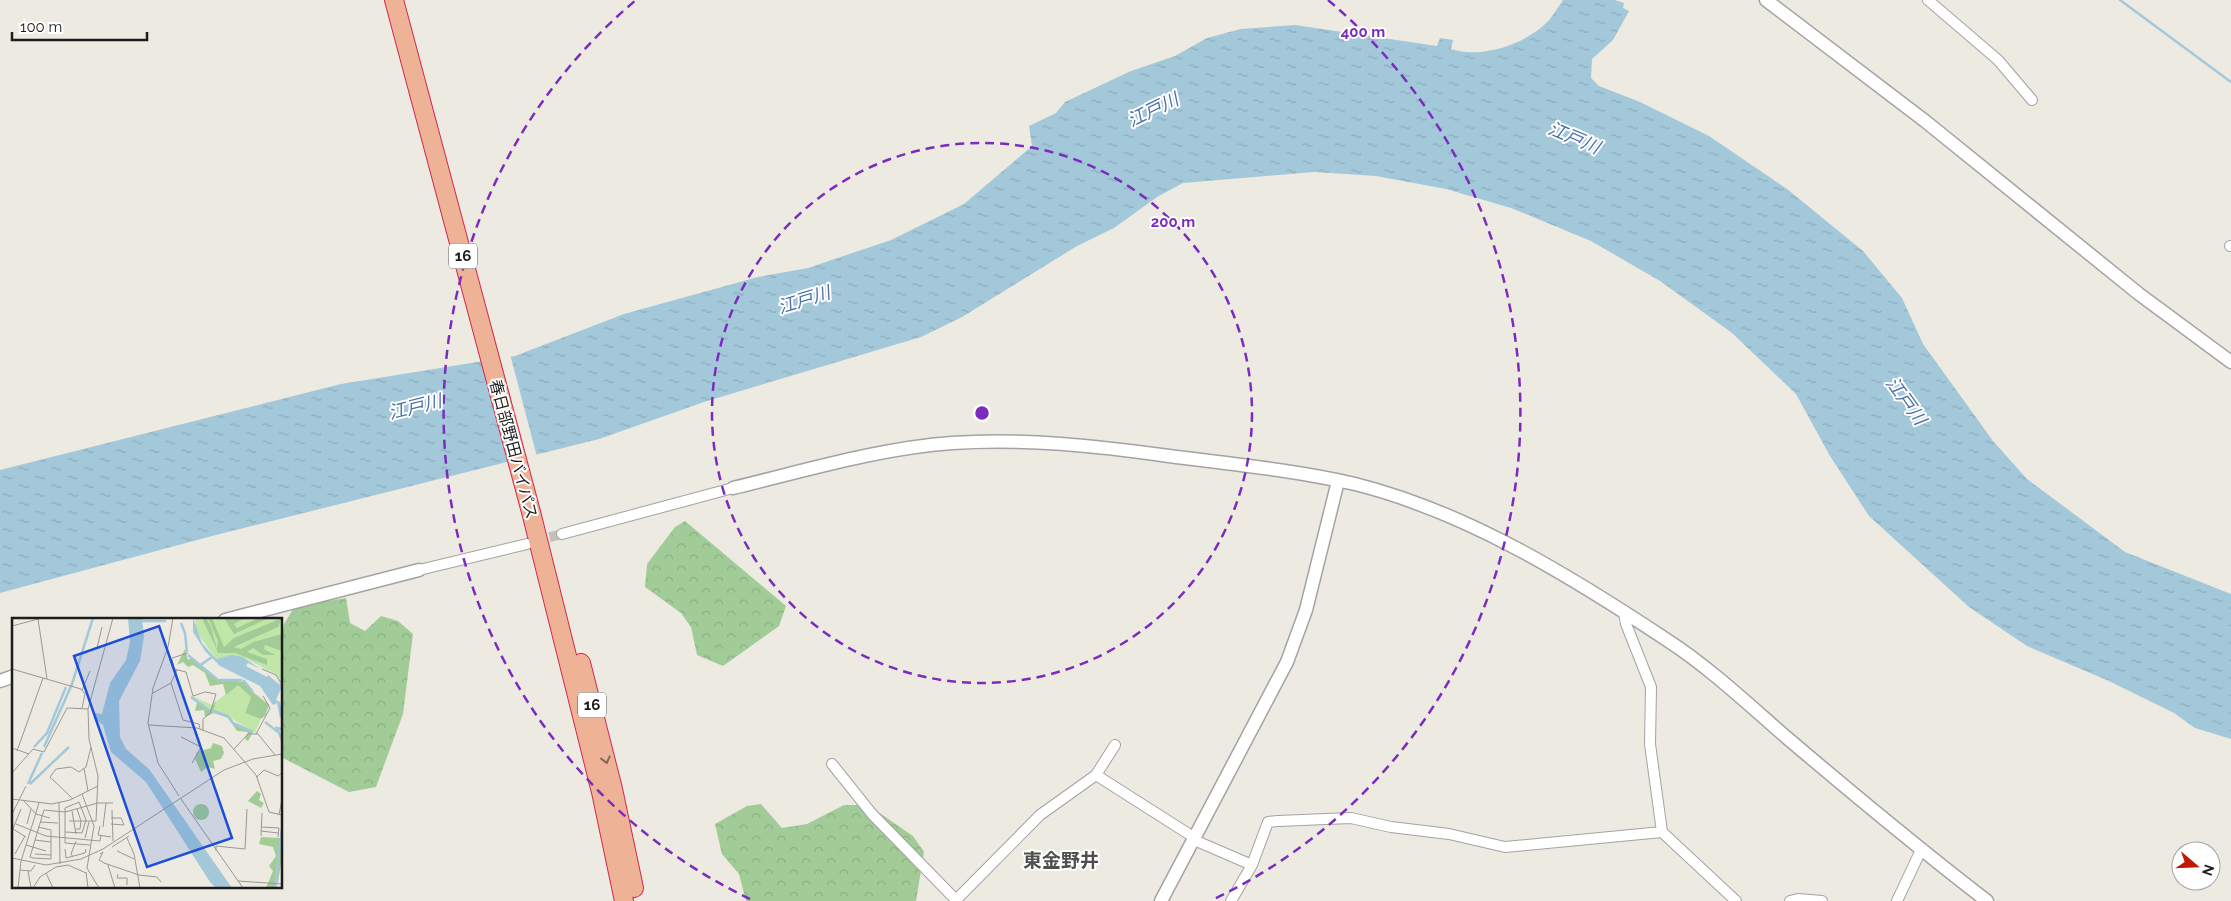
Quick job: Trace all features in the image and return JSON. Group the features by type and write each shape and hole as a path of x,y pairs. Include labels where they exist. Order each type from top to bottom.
{"highway":[{"name":"春日部野田バイパス","path":"394,0 613,789 636,901"},
{"name":"春日部野田バイパス","path":"406,0 537,511 624,901"}],"street":[{"path":"1766,0 1918,115 2139,294 2231,362"},
{"path":"1928,0 1998,60 2032,100"},
{"path":"562,534 733,488 867,457 934,445 974,442 1051,442 1284,471 1338,481 1387,494 1444,515 1534,559 1624,613 1684,652 1921,850 1986,901"},
{"path":"1161,901 1293,647 1306,610 1338,481"},
{"path":"233,618 527,544"},
{"path":"1624,613 1626,624 1651,687 1650,744 1662,832 1736,901"},
{"path":"0,681 12,677"},
{"path":"832,764 872,814 956,900 1040,815 1096,775 1115,745"},
{"path":"1096,775 1194,839 1252,865"},
{"path":"1231,901 1252,865 1268,822 1316,817 1351,818 1391,827 1449,834 1505,847 1662,832"},
{"path":"1898,901 1921,850"},
{"path":"1790,901 1798,899 1822,901"}],"green space":[{"path":"685,521 786,606 779,626 723,666 697,655 691,627 681,613 645,587 647,564 675,527"},
{"path":"346,598 350,623 365,631 381,616 398,621 413,634 403,714 376,787 349,792 282,758 282,637 284,624 295,606"},
{"path":"761,804 782,828 807,824 844,805 868,805 913,836 924,852 916,901 746,901 739,874 722,854 715,824 747,806"}],"water":[{"name":"江戸川","path":"1563,0 1615,0 1624,3 1623,8 1629,11 1613,40 1592,59 1591,78 1599,86 1640,102 1709,136 1787,189 1863,251 1902,298 1923,344 1993,441 2027,479 2125,552 2231,594 2231,739 2195,728 2174,713 2109,681 2027,646 1969,607 1869,516 1830,456 1796,394 1732,333 1660,281 1591,241 1511,208 1446,189 1376,176 1314,172 1183,183 1157,197 1114,228 1077,246 962,317 921,337 707,401 599,439 212,536 0,593 0,470 341,384 515,356 624,314 758,277 808,268 891,240 964,204 1032,146 1029,126 1056,113 1065,102 1131,71 1175,56 1207,38 1241,29 1295,25 1437,46 1440,38 1453,40 1451,49 1462,52 1487,51 1513,44 1535,32 1550,20"}],"pier":[{"path":"510,354 537,457 510,464 481,359"}],"waterway":[{"path":"2120,0 2231,82"}],"tunnel":[{"path":"535,541 562,534"}],"district":[{"name":"東金野井","path":"1061,860"}]}
